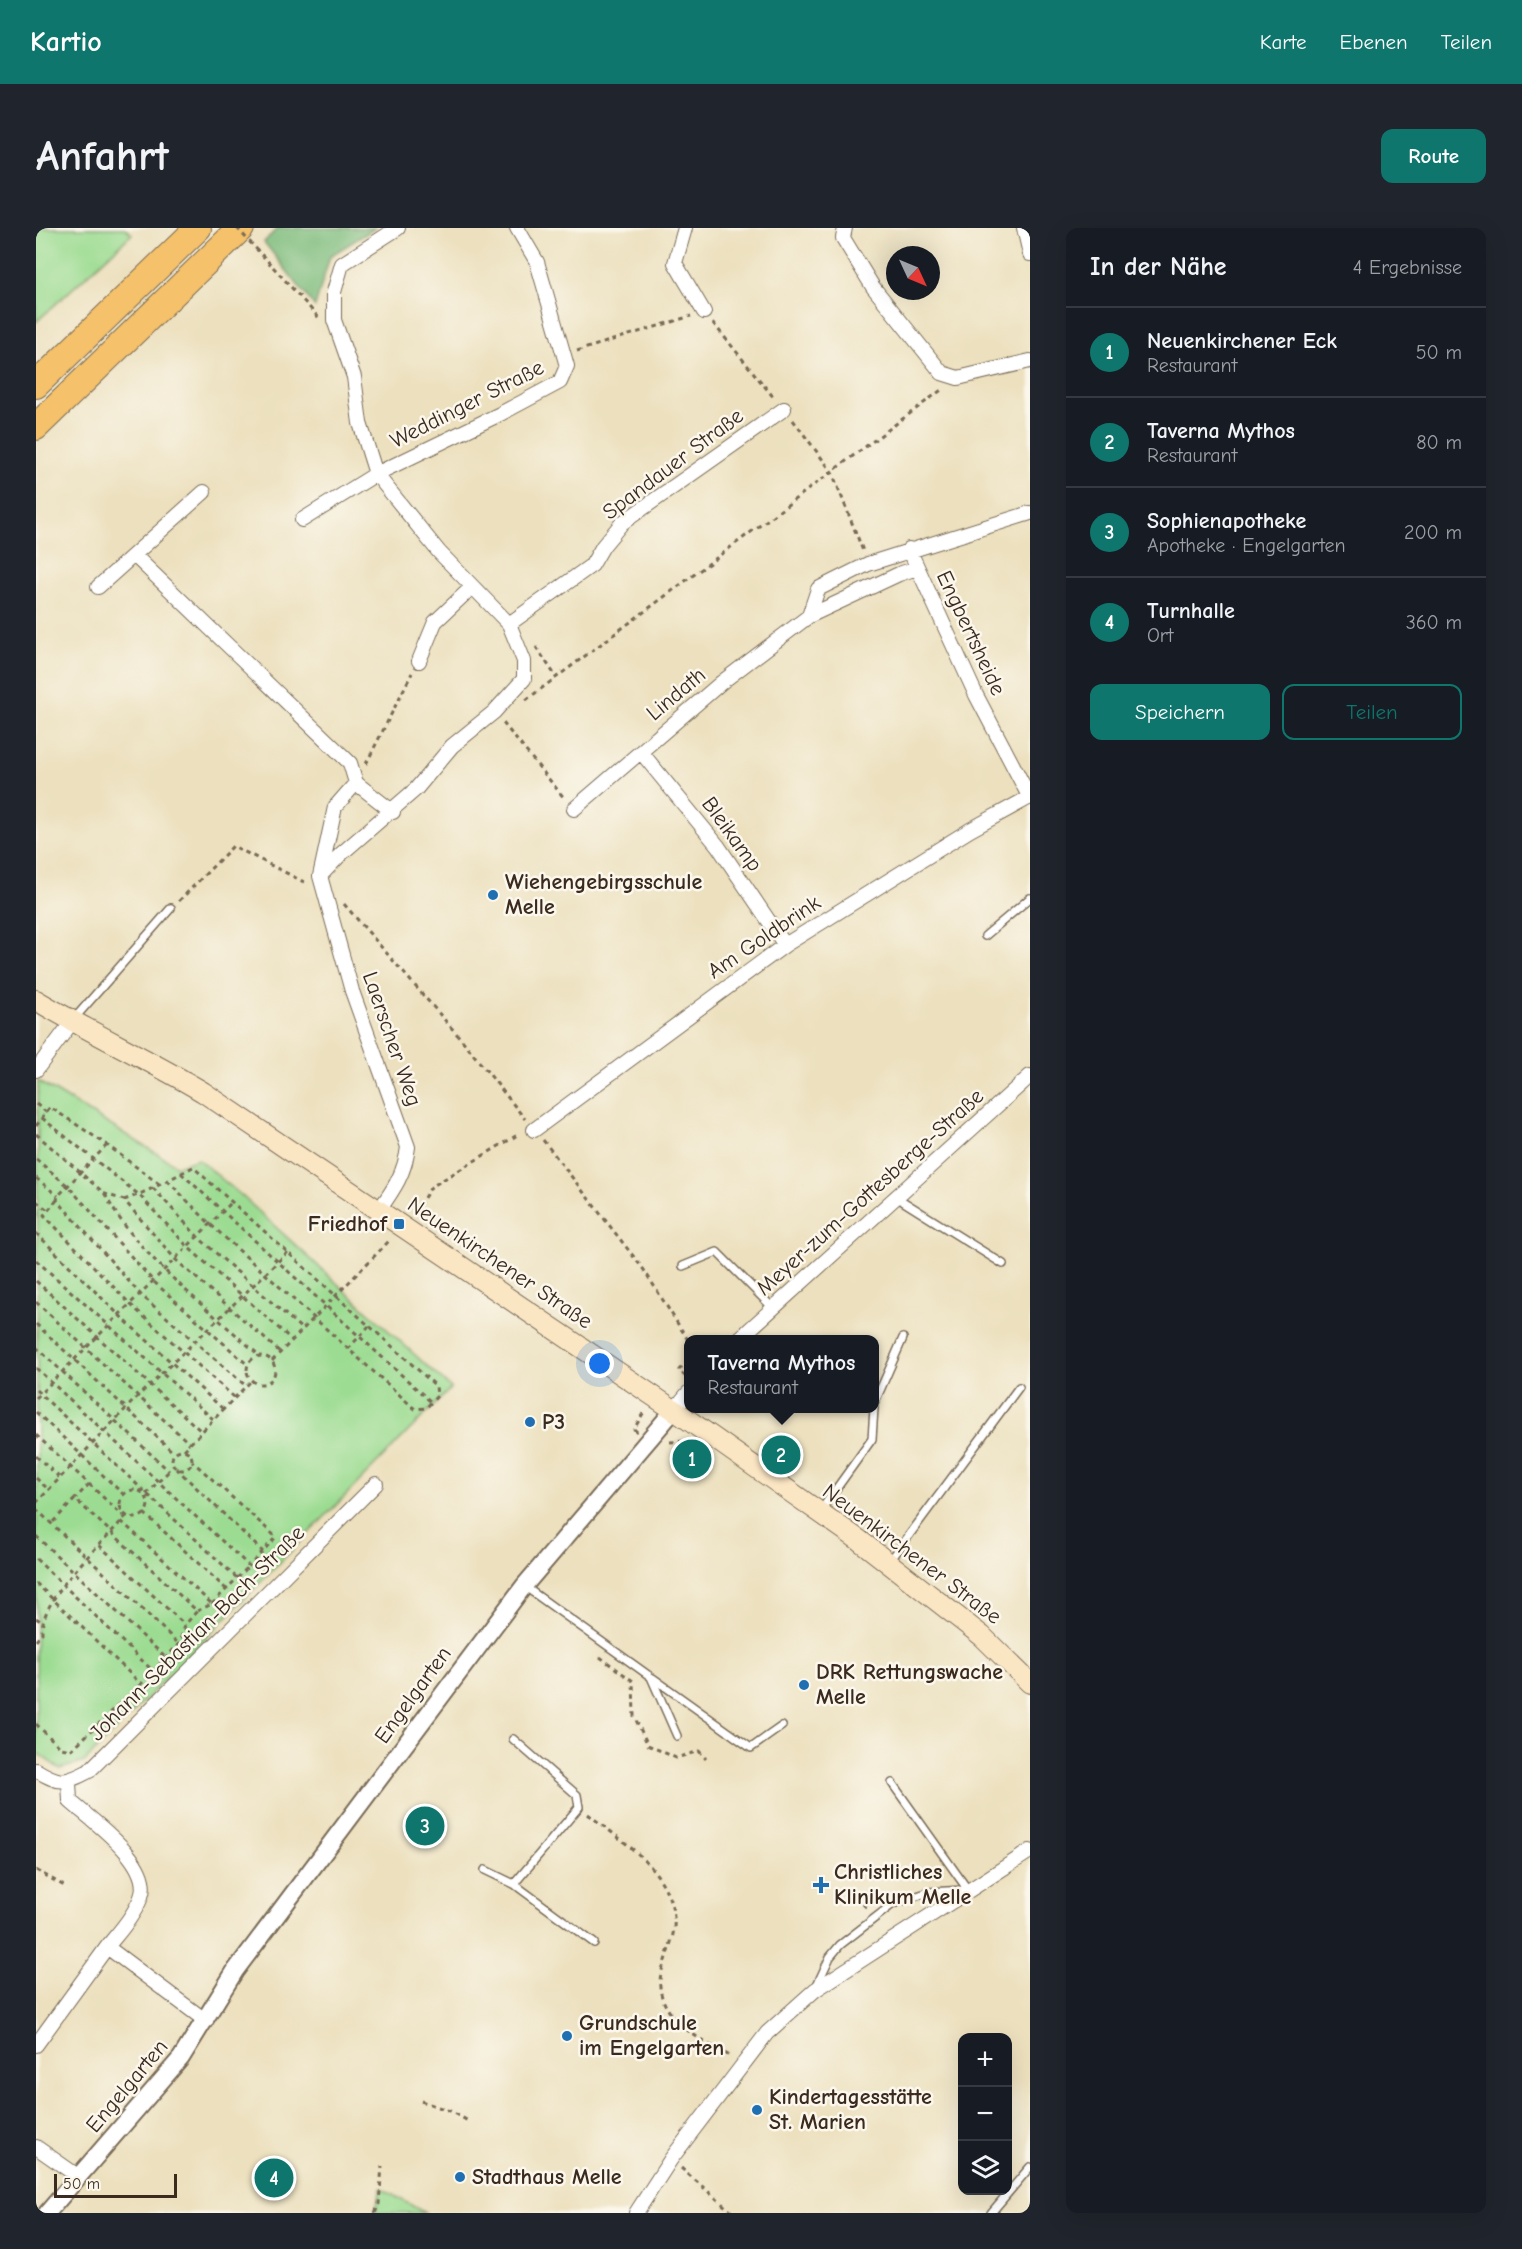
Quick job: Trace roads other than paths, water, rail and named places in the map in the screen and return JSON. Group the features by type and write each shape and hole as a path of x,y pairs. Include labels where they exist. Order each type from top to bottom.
{"highway":[{"path":"36,385 198,228"},
{"path":"36,427 239,228"}],"main road":[{"name":"Neuenkirchener Straße","path":"36,1000 72,1022 154,1062 203,1092 379,1210 400,1232 674,1410 890,1562 982,1636 1030,1683"}],"street":[{"path":"320,876 341,854 393,812 416,789 452,746 494,712 524,679 524,661 509,624 439,552 376,474 360,423 354,377 334,320 334,292 342,264 398,228"},
{"name":"Weddinger Straße","path":"302,520 376,474 560,382 567,366 564,355 537,262 517,228"},
{"path":"685,228 675,263 704,312"},
{"path":"845,228 843,238 873,287 942,373 958,378 1030,361"},
{"path":"1024,228 1030,254"},
{"name":"Spandauer Straße","path":"509,624 592,565 603,546 622,524 784,409"},
{"path":"98,587 204,492"},
{"path":"809,616 818,589 868,564 909,549 1030,513"},
{"name":"Engbertsheide","path":"909,549 976,695 1030,798"},
{"path":"135,556 350,763 356,783 393,812"},
{"name":"Lindath","path":"574,809 722,682 809,616 899,574 917,568"},
{"path":"418,661 435,622 472,587"},
{"name":"Bleikamp","path":"640,752 718,846 785,945"},
{"name":"Laerscher Weg","path":"356,783 335,807 320,876 352,991 408,1147 406,1165 400,1181 379,1210"},
{"name":"Am Goldbrink","path":"532,1128 785,945 970,830 1030,798"},
{"path":"36,1070 72,1022"},
{"name":"Meyer-zum-Gottesberge-Straße","path":"743,1335 1028,1081"},
{"path":"674,1410 684,1398"},
{"name":"Engelgarten","path":"47,2213 181,2058 235,1971 524,1586 674,1410"},
{"name":"Johann-Sebastian-Bach-Straße","path":"69,1782 89,1771 376,1484"},
{"path":"36,1770 52,1780 69,1782 70,1801 131,1857 142,1876 142,1895 133,1912 36,2045"},
{"path":"636,2213 671,2159 767,2033 815,1990 1030,1851"},
{"path":"107,1947 206,2020"},
{"path":"36,2147 79,2177"}],"lane":[{"path":"985,936 1030,898"},
{"path":"72,1022 171,909"},
{"path":"897,1197 1003,1264"},
{"path":"683,1266 717,1252 772,1307"},
{"path":"879,1393 903,1338"},
{"path":"890,1562 1019,1387"},
{"path":"820,1512 872,1439 874,1413"},
{"path":"524,1586 751,1748 782,1726"},
{"path":"651,1677 677,1736"},
{"path":"513,1739 577,1795 579,1807 514,1884"},
{"path":"892,1783 968,1890"},
{"path":"485,1870 514,1884 594,1943"},
{"path":"815,1990 830,1957 840,1945 893,1904 929,1892 968,1890"},
{"path":"992,2213 1030,2167"}],"place":[{"name":"Wiehengebirgsschule Melle","path":"493,895"},
{"name":"Friedhof","path":"399,1224"},
{"name":"P3","path":"530,1422"},
{"name":"Taverna Mythos","path":"781,1455"},
{"name":"Neuenkirchener Eck","path":"692,1459"},
{"name":"DRK Rettungswache Melle","path":"804,1685"},
{"name":"Sophienapotheke","path":"425,1826"},
{"name":"Christliches Klinikum Melle","path":"821,1885"},
{"name":"Grundschule im Engelgarten","path":"567,2036"},
{"name":"Kindertagesstätte St. Marien","path":"757,2110"},
{"name":"Stadthaus Melle","path":"460,2177"},
{"name":"Turnhalle","path":"274,2178"}]}
